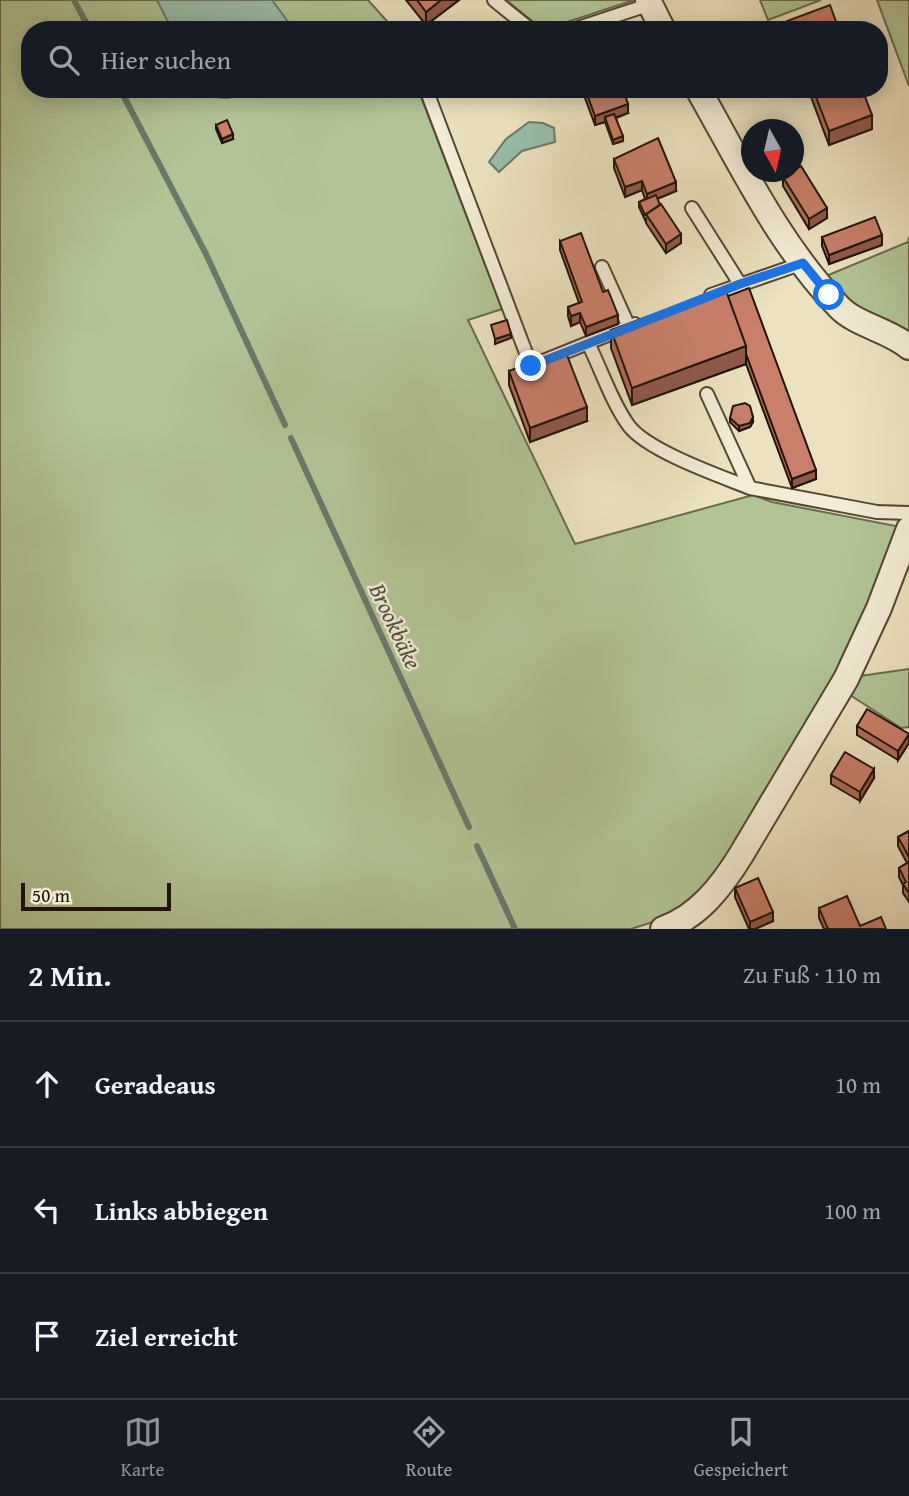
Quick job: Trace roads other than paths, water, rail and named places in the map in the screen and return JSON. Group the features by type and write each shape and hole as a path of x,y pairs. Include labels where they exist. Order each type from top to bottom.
{"street":[{"path":"649,2 658,21"},
{"path":"703,98 766,209 803,263 841,309 909,347"},
{"path":"663,929 679,923 701,906 726,879 736,863 846,679 879,608 909,529"}],"lane":[{"path":"494,0 523,21"},
{"path":"597,21 649,2"},
{"path":"429,98 531,366 653,317"},
{"path":"691,208 740,284"},
{"path":"703,298 803,263"},
{"path":"602,267 629,327"},
{"path":"588,343 630,427 678,457 750,488 877,512 909,513"},
{"path":"707,394 750,488"}],"waterway":[{"name":"Brookbäke","path":"74,0 85,21"},
{"name":"Brookbäke","path":"125,98 206,254 285,425"},
{"name":"Brookbäke","path":"291,438 469,827"},
{"name":"Brookbäke","path":"477,846 515,929"}]}
